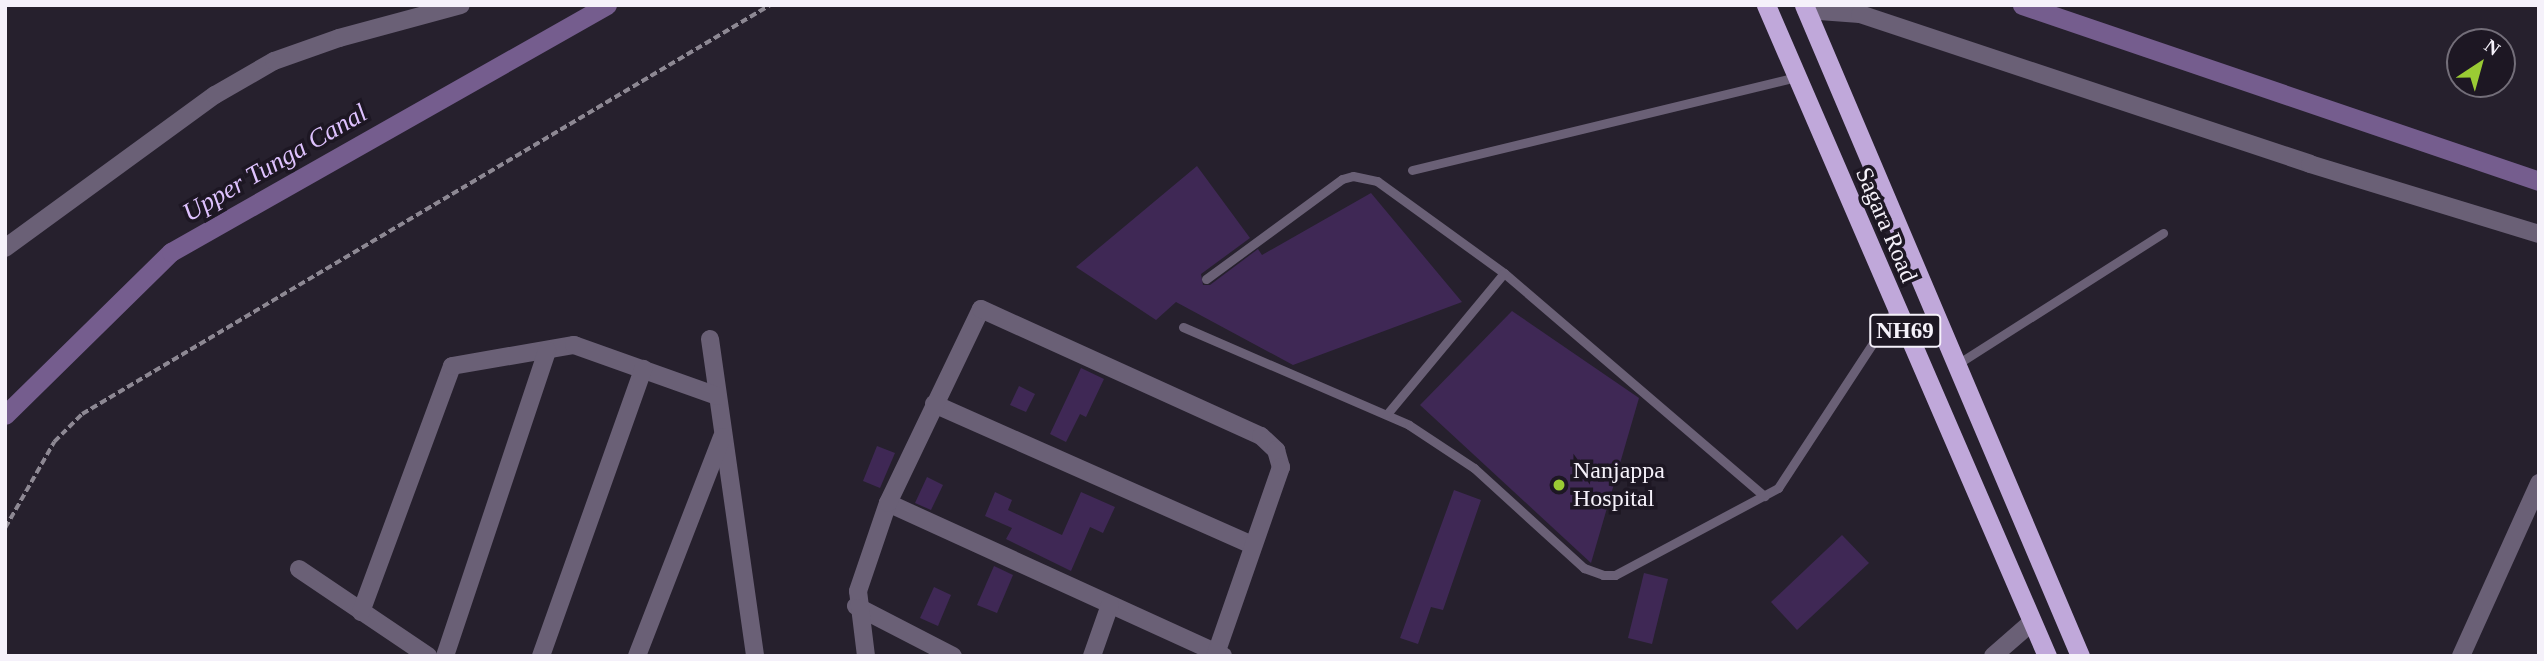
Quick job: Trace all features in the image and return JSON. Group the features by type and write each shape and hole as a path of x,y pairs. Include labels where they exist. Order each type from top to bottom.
{"highway":[{"name":"Sagara Road","path":"1766,5 2047,656"},
{"name":"Sagara Road","path":"1805,7 1959,363 2080,656"}],"street":[{"path":"5,248 215,95 274,61 339,37 461,5"},
{"path":"1805,7 1860,14 2310,164 2539,234"},
{"path":"866,656 856,606 888,503 976,313 985,309 1269,442 1280,467 1252,545 1218,655 888,503"},
{"path":"710,339 755,656"},
{"path":"362,612 448,370 457,364 583,347 717,396"},
{"path":"445,656 496,514 547,351"},
{"path":"541,656 643,369"},
{"path":"934,404 1252,545"},
{"path":"637,656 722,438"},
{"path":"2461,656 2539,483"},
{"path":"299,569 428,656"},
{"path":"1092,656 1110,605"},
{"path":"856,606 953,656"},
{"path":"1993,656 2032,622"}],"lane":[{"path":"1412,170 1796,77"},
{"path":"1206,279 1342,179 1353,176 1387,186 1504,273 1764,496"},
{"path":"1959,363 2163,233"},
{"path":"1387,414 1504,273"},
{"path":"1183,327 1387,414 1474,468 1584,568 1603,575 1615,575 1764,496 1783,482 1896,308"}],"path":[{"path":"5,528 54,442 82,414 770,5"}],"building":[{"path":"1197,166 1250,238 1201,274 1203,285 1210,285 1258,249 1262,255 1371,193 1462,302 1293,365 1176,302 1156,320 1076,267"},
{"name":"Nanjappa Hospital","path":"1512,311 1639,398 1591,563 1420,405"},
{"path":"1081,368 1104,379 1086,417 1080,414 1066,442 1050,434"},
{"path":"1019,386 1035,394 1026,412 1010,405"},
{"path":"877,446 895,453 880,488 863,481"},
{"path":"927,477 943,485 931,510 915,503"},
{"path":"1454,490 1481,500 1443,610 1431,607 1418,644 1400,638"},
{"path":"995,492 1012,500 1008,510 1062,535 1081,492 1115,507 1103,533 1090,527 1071,571 1006,539 1012,528 985,516"},
{"path":"1842,535 1869,563 1797,630 1771,602"},
{"path":"994,566 1013,575 997,613 977,605"},
{"path":"1644,573 1668,579 1652,644 1628,638"},
{"path":"934,587 951,595 938,626 920,618"}],"waterway":[{"name":"Upper Tunga Canal","path":"5,415 171,252 607,5"},
{"path":"2022,5 2539,181"}],"place":[{"name":"Nanjappa Hospital","path":"1559,485"}]}
